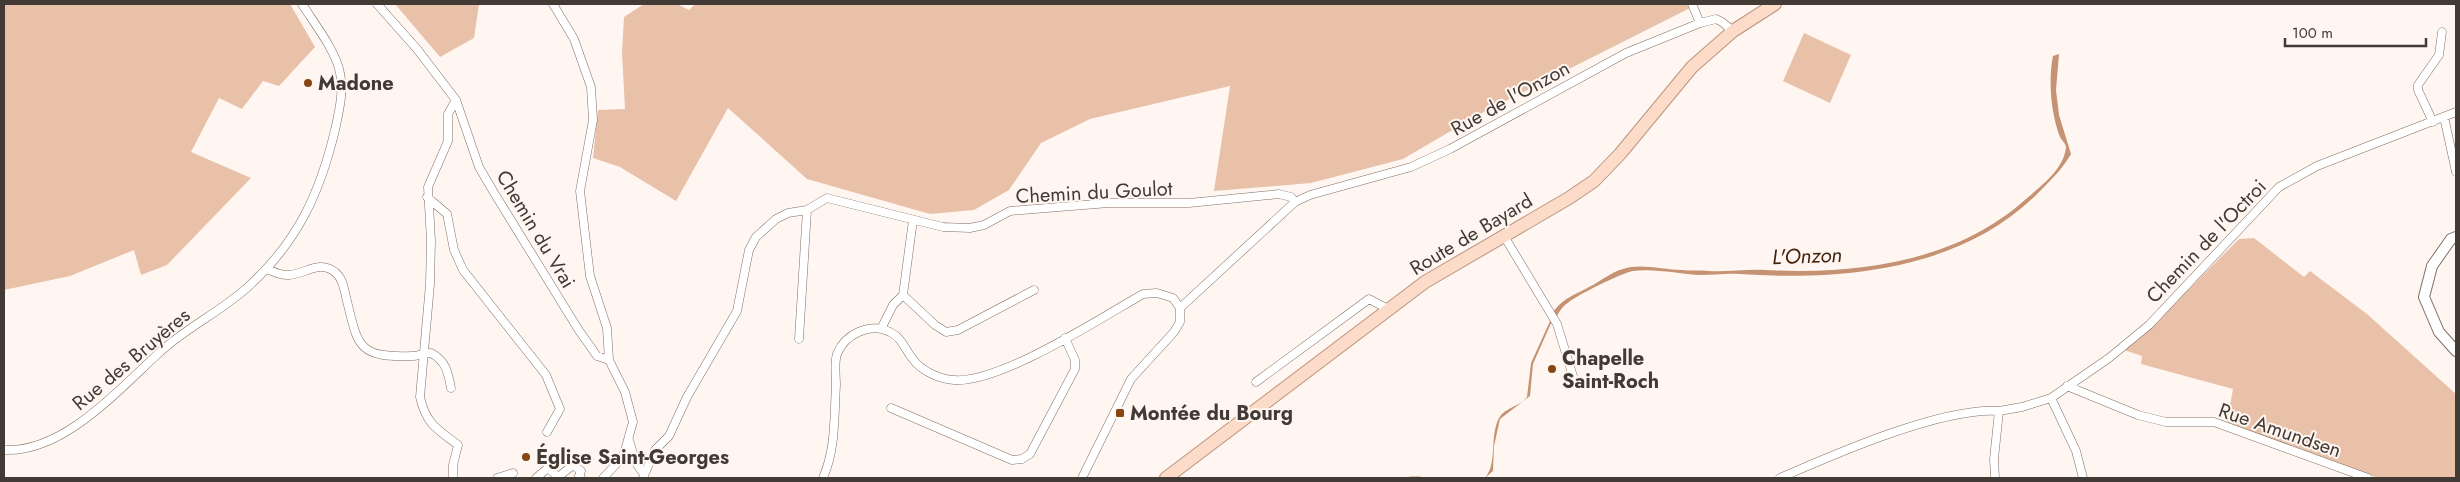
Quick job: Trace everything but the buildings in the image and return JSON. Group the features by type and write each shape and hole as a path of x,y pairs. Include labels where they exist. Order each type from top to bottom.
{"main road":[{"name":"Route de Bayard","path":"1166,478 1425,282 1570,198 1594,181 1620,154 1692,67 1733,31 1776,4"}],"street":[{"name":"Rue des Bruyères","path":"4,450 14,451 47,441 82,422 170,343 246,288 266,269 297,228 322,180 342,93 340,72 327,44 302,4"},
{"name":"Chemin du Vrai","path":"377,4 417,50 456,100 479,167 493,191 578,329 597,356 609,360"},
{"path":"553,4 574,39 591,87 593,120 580,191 590,276 607,328 609,360 625,392 633,422 623,457 603,478"},
{"path":"1692,4 1700,23"},
{"name":"Rue de l'Onzon","path":"1295,202 1310,195 1411,167 1450,149 1626,53 1700,23 1716,19 1733,31"},
{"path":"2433,122 2418,90 2418,85 2439,55 2442,32"},
{"path":"453,478 453,466 458,445 435,428 424,415 420,397 430,284 431,240 427,197 430,179 448,141 449,109 456,100"},
{"name":"Chemin de l'Octroi","path":"1780,478 1856,446 1925,424 1982,410 1999,411 2022,407 2051,398 2109,358 2149,324 2279,187 2317,166 2456,112"},
{"path":"2444,117 2456,172"},
{"name":"Chemin du Goulot","path":"643,476 655,450 669,436 737,311 749,250 756,236 776,219 788,213 807,210 827,198 943,227 970,228 984,225 1010,211 1109,203 1189,203 1279,194 1291,197 1295,202"},
{"path":"427,197 447,214 454,250 463,270 546,375 560,409 547,432"},
{"path":"1180,308 1295,202"},
{"path":"800,339 807,210"},
{"path":"881,329 893,305 903,295 913,220"},
{"path":"1504,236 1557,324 1575,384"},
{"path":"2456,237 2450,239 2432,266 2424,297 2439,332 2456,351"},
{"path":"266,269 279,274 291,275 316,266 326,267 337,274 342,281 358,342 366,351 385,356 415,356 431,353 442,360 448,370 451,388"},
{"path":"903,295 935,325 946,332 958,330 1034,290"},
{"path":"823,478 832,453 837,355 846,340 856,331 881,329 891,332 899,338 913,360 929,373 952,380 971,381 1040,352 1143,294 1157,293 1173,298 1180,308 1180,322 1174,332 1131,379 1082,478"},
{"path":"1256,382 1369,299 1388,309"},
{"path":"891,408 1012,460 1022,459 1030,454 1075,369 1075,360 1065,338"},
{"name":"Rue Amundsen","path":"2067,386 2138,415 2166,422 2214,422 2368,478"},
{"path":"2051,398 2076,451 2084,478"},
{"path":"1995,478 1994,459 1999,411"},
{"path":"629,440 636,463 643,476"},
{"path":"536,478 548,468 558,478 573,465 581,471 579,476 581,478"},
{"path":"501,478 513,473"}],"shaded area":[{"path":"4,4 290,4 315,47 279,86 263,81 242,109 219,98 191,152 251,178 167,265 141,275 134,250 70,276 4,290"},
{"path":"395,4 479,4 474,38 440,57"},
{"path":"644,4 677,4 689,10 695,4 1698,4 1480,114 1403,159 1311,183 1214,191 1230,86 1090,119 1041,143 1009,190 974,210 930,214 807,179 728,108 676,201 620,167 593,158 598,110 625,109 622,53 624,17"},
{"path":"1804,33 1851,55 1830,103 1783,81"},
{"path":"2059,54 2056,90 2059,115 2071,154 2054,177 2042,189 2011,216 1977,237 1940,253 1901,264 1861,272 1779,276 1701,275 1633,271 1590,289 1564,306 1555,319 1552,314 1569,297 1615,272 1630,267 1716,271 1835,270 1904,260 1937,250 1969,237 1998,220 2026,199 2051,176 2061,162 2066,147 2060,137 2054,118 2051,86 2053,56"},
{"path":"2254,238 2304,277 2310,271 2367,314 2456,394 2456,478 2378,478 2227,422 2233,389 2141,364 2142,356 2124,350 2142,336 2239,239"},
{"path":"1551,319 1552,321 1533,364 1530,396 1521,403 1527,397 1531,363"},
{"path":"1521,403 1500,419 1494,446 1493,471 1485,478 1489,472 1493,457 1494,433 1499,418 1505,411"}],"waterway":[{"name":"L'Onzon","path":"1410,478 1420,478"}],"place":[{"name":"Madone","path":"308,83"},
{"name":"Chapelle Saint-Roch","path":"1552,369"},
{"name":"Montée du Bourg","path":"1120,413"},
{"name":"Église Saint-Georges","path":"526,457"}]}
